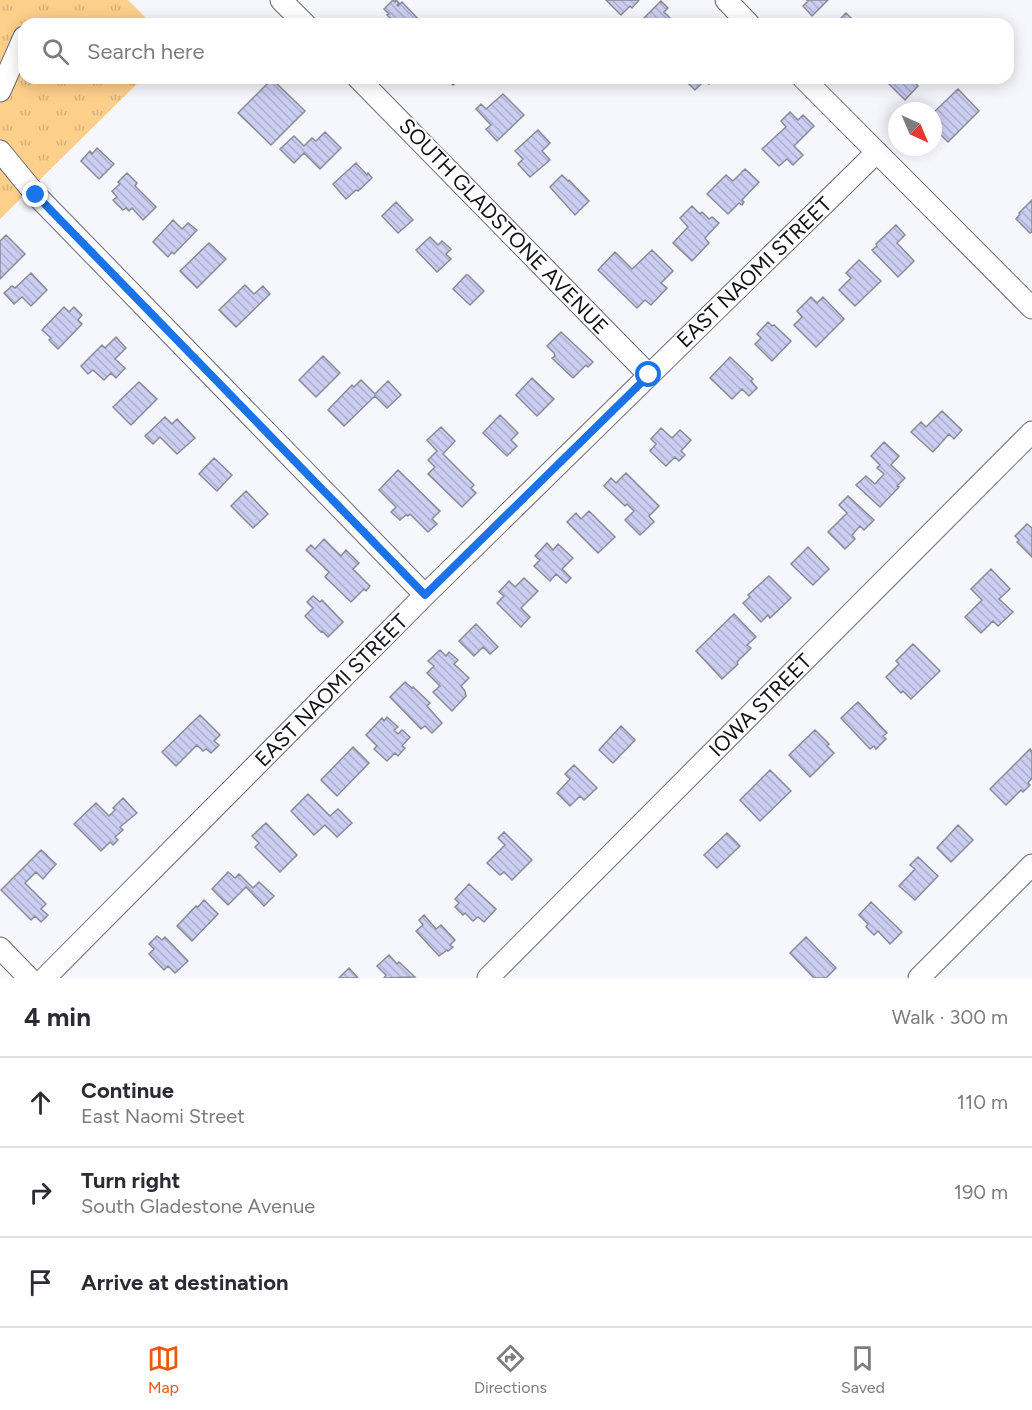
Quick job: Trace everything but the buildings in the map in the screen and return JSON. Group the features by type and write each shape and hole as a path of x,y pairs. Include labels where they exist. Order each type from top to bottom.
{"street":[{"path":"281,0 299,18"},
{"path":"726,0 743,18"},
{"path":"0,91 18,50"},
{"name":"SOUTH GLADSTONE AVENUE","path":"364,84 649,375"},
{"path":"809,84 1032,308"},
{"path":"0,151 36,195 425,595"},
{"name":"EAST NAOMI STREET","path":"45,978 425,595 877,152"},
{"name":"IOWA STREET","path":"488,978 1032,432"},
{"path":"919,978 1032,865"},
{"path":"0,948 29,978"}],"green space":[{"path":"0,0 128,0 146,18 18,18 18,84 137,84 0,219"}],"route":[{"path":"36,195 425,595 649,375"}]}
